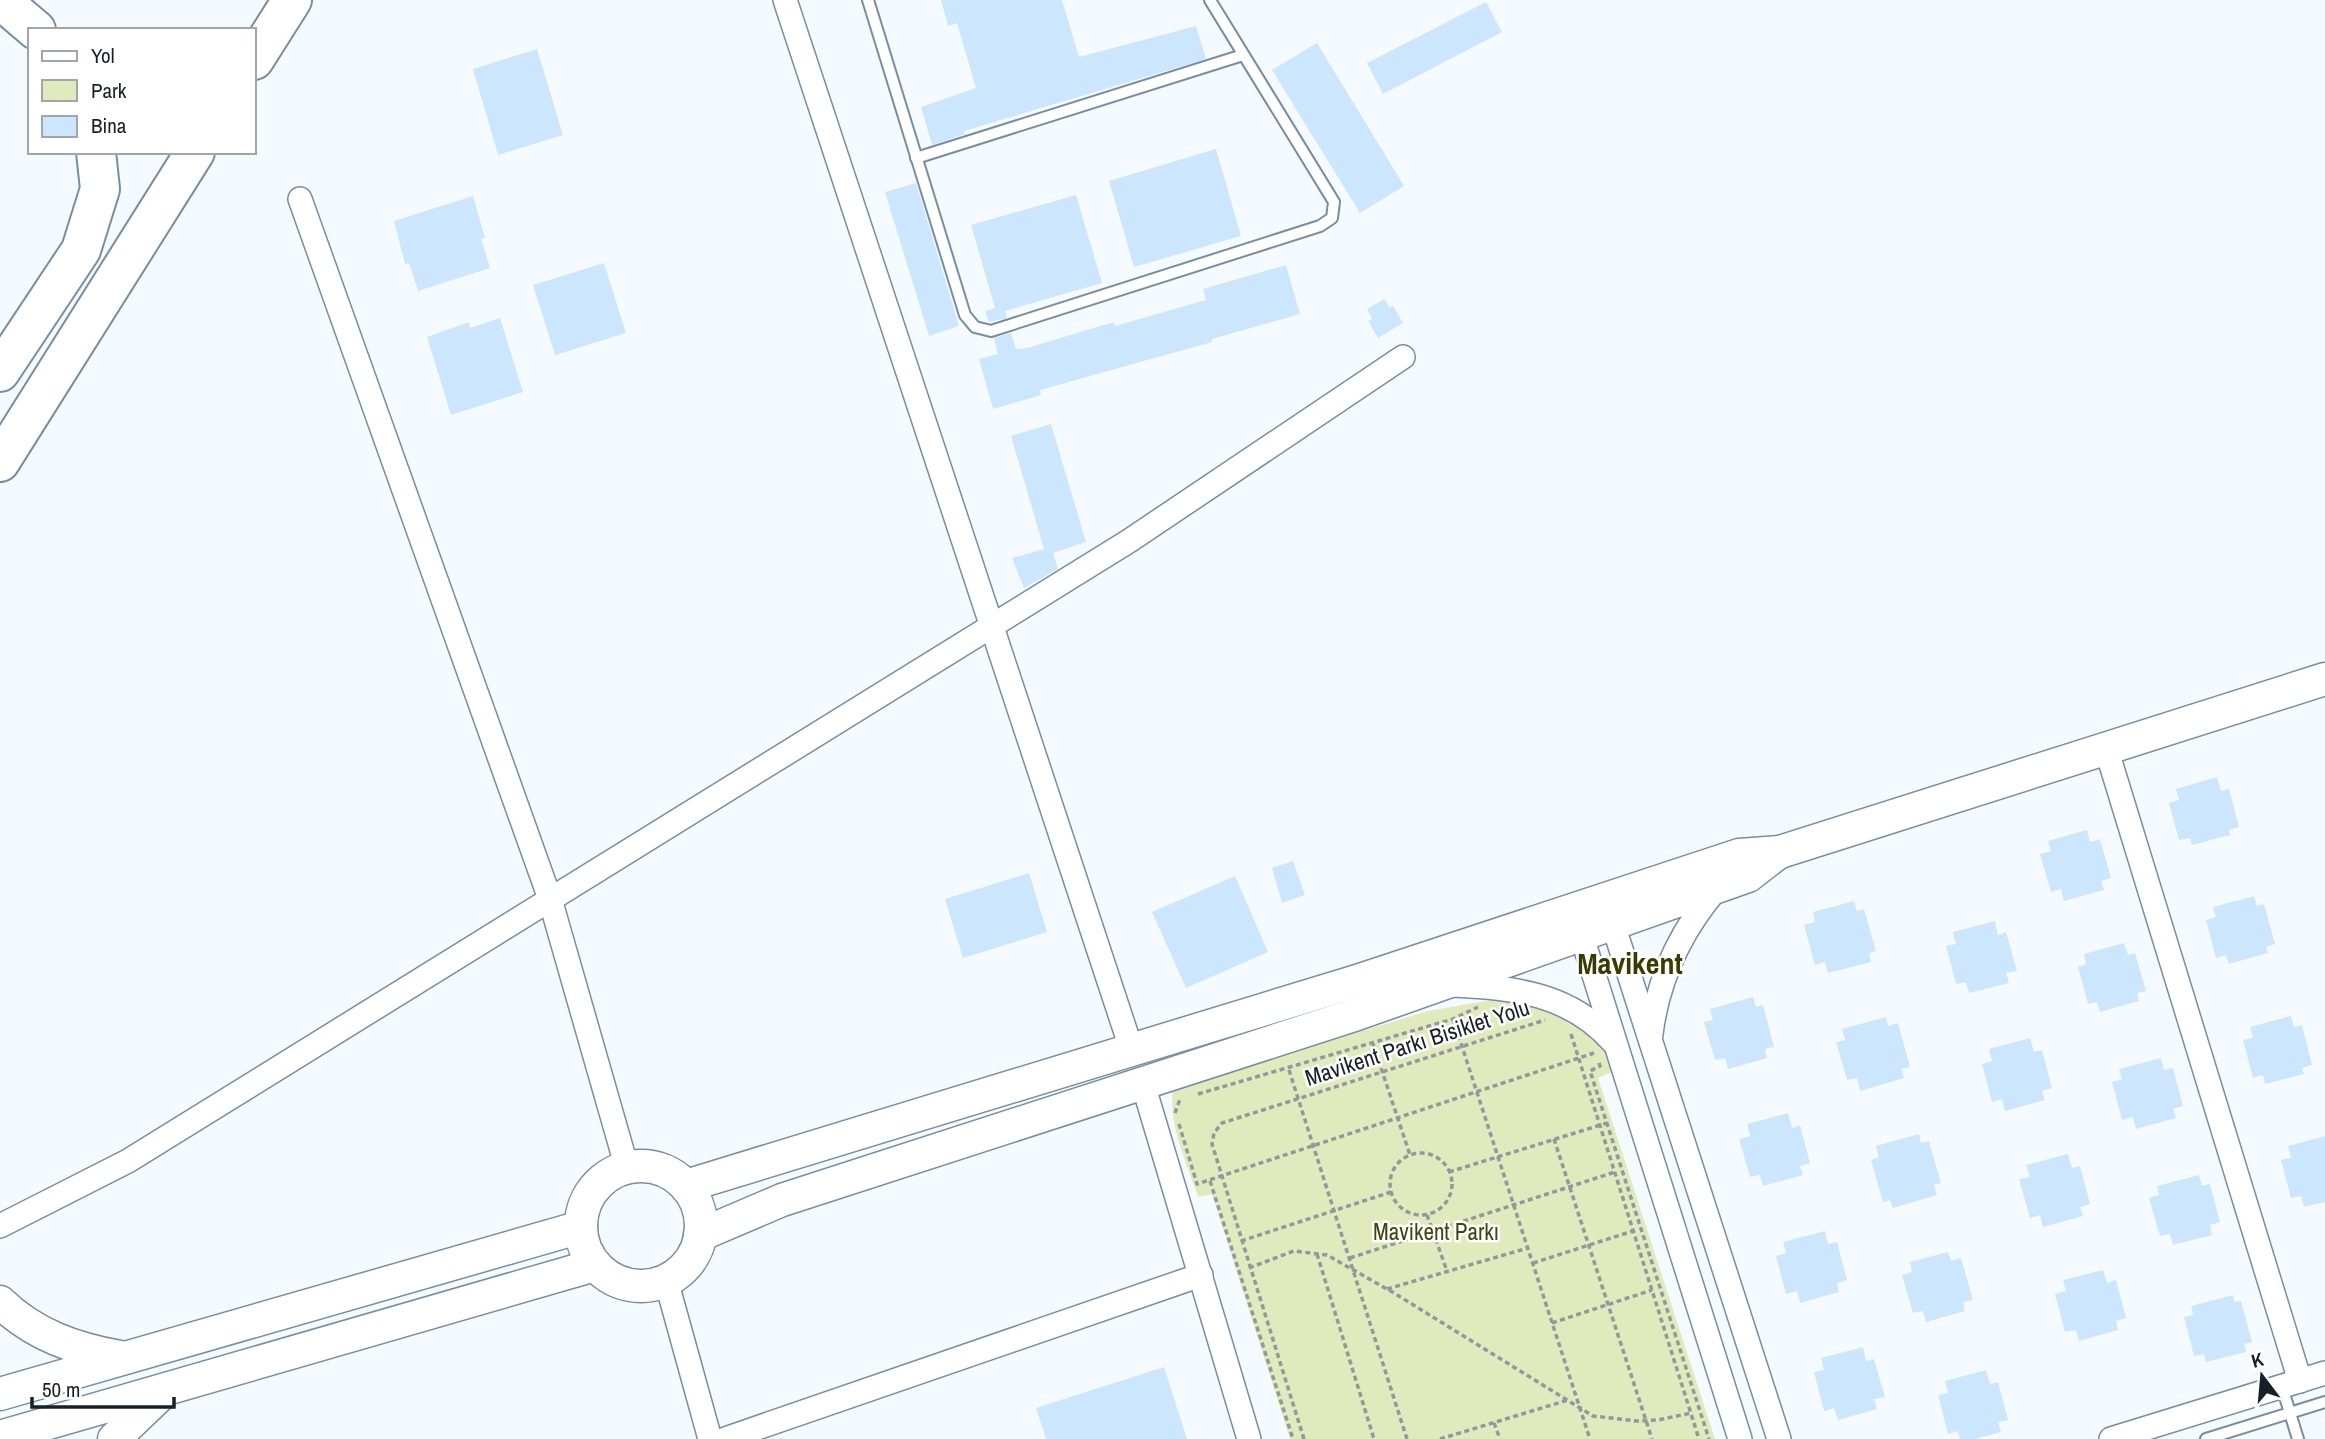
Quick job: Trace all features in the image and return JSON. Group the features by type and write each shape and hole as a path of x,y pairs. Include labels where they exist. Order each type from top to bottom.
{"highway":[{"path":"256,57 292,0"},
{"path":"0,4 9,7 34,28"},
{"path":"0,372 81,250 100,189 96,154"},
{"path":"0,462 194,154"}],"main road":[{"path":"686,1186 1132,1051 1577,923 1609,912 1739,855 1780,852 2325,679"},
{"path":"1609,912 1718,886 1748,876 1780,852"},
{"path":"700,1235 782,1200 1440,985 1577,923"},
{"path":"651,1166 670,1173 686,1186 697,1203 701,1223 700,1235 690,1261 666,1280 638,1287 619,1283 595,1265 582,1240 581,1227 585,1202 596,1186 611,1174 627,1168 651,1166"},
{"path":"581,1227 0,1393 7,1437 169,1387 595,1265"},
{"path":"0,1302 31,1327 58,1341 86,1351 125,1358"},
{"path":"114,1439 169,1387"}],"street":[{"path":"785,0 1132,1051"},
{"path":"300,199 550,900 627,1168"},
{"path":"0,1226 128,1161 550,900 1129,541 1403,357"},
{"path":"2106,748 2291,1384"},
{"path":"1651,1041 1659,992 1672,956 1689,924 1718,886"},
{"path":"1609,912 1779,1439"},
{"path":"1577,923 1740,1439"},
{"path":"1440,985 1503,987 1545,996 1586,1017 1617,1046"},
{"path":"1143,1084 1249,1439"},
{"path":"725,1439 1201,1275"},
{"path":"666,1280 710,1439"},
{"path":"2111,1439 2325,1373"}],"lane":[{"path":"867,0 965,315 971,324 991,331 1320,226 1332,218 1334,202 1210,0"},
{"path":"916,158 1243,55"},
{"path":"2291,1384 2290,1413 2298,1439"},
{"path":"2206,1439 2325,1402"}],"path":[{"path":"1490,1005 1373,1044 1178,1099 1175,1112 1198,1184 1594,1053"},
{"path":"1453,1019 1590,1439"},
{"name":"Mavikent Parkı Bisiklet Yolu","path":"1304,1439 1221,1176 1212,1144 1214,1133 1222,1123 1544,1019 1552,1020"},
{"name":"Mavikent Parkı Bisiklet Yolu","path":"1564,1026 1570,1031 1699,1439"},
{"path":"1590,1042 1600,1066 1590,1071 1709,1439"},
{"path":"1373,1044 1410,1154"},
{"path":"1289,1069 1407,1439"},
{"path":"1449,1172 1607,1123"},
{"path":"1554,1139 1652,1439"},
{"path":"1410,1154 1431,1154 1440,1159 1449,1172 1450,1196 1437,1211 1427,1215 1408,1212 1399,1207 1391,1192 1393,1168 1410,1154"},
{"path":"1350,1258 1615,1172"},
{"path":"1210,1180 1293,1439"},
{"path":"1241,1241 1391,1192"},
{"path":"1427,1215 1447,1271"},
{"path":"1533,1263 1633,1231"},
{"path":"1387,1289 1528,1248"},
{"path":"1249,1268 1294,1251 1327,1255 1592,1416 1610,1420 1646,1421 1691,1413"},
{"path":"1317,1254 1374,1439"},
{"path":"1552,1323 1652,1290"},
{"path":"1440,1439 1568,1400"},
{"path":"1494,1423 1500,1439"}],"green space":[{"name":"Mavikent Parkı","path":"1515,996 1567,1007 1600,1039 1614,1071 1598,1078 1715,1439 1290,1439 1212,1194 1198,1197 1184,1157 1173,1116 1173,1089 1428,1011"}],"building":[{"path":"941,0 1062,0 1079,57 1196,26 1206,59 964,131 965,134 932,145 921,107 976,88 957,23 948,26"},
{"path":"1486,2 1502,32 1383,94 1367,63"},
{"path":"1317,43 1404,186 1360,213 1272,70"},
{"path":"537,49 563,135 498,155 473,69"},
{"path":"1216,149 1241,236 1134,267 1109,181"},
{"path":"916,183 959,326 929,336 885,192"},
{"path":"1076,195 1102,283 1005,311 1007,318 989,322 985,311 995,308 971,225"},
{"path":"473,196 490,268 418,291 409,263 405,264 394,221"},
{"path":"604,263 626,333 555,355 533,285"},
{"path":"1286,265 1300,314 1212,339 1212,342 1040,390 1041,395 993,409 979,359 998,354 994,338 1011,333 1016,349 1027,348 1114,322 1115,326 1206,300 1203,289"},
{"path":"1384,299 1390,308 1393,306 1403,323 1378,338 1368,321 1372,319 1367,309"},
{"path":"500,318 523,392 451,415 427,337 469,322 470,328"},
{"path":"1051,424 1086,542 1053,553 1058,569 1024,588 1012,558 1044,549 1011,436"},
{"path":"2217,777 2221,791 2229,789 2239,827 2229,830 2230,835 2192,845 2190,838 2179,840 2169,803 2179,800 2176,789"},
{"path":"2087,830 2090,842 2100,839 2111,878 2101,881 2104,890 2064,901 2061,889 2051,892 2040,854 2051,851 2048,841"},
{"path":"1293,861 1305,895 1282,903 1272,868"},
{"path":"1029,873 1047,932 963,958 945,899"},
{"path":"1235,876 1268,952 1186,988 1152,912"},
{"path":"2254,896 2257,906 2264,904 2275,944 2266,947 2268,953 2229,964 2226,955 2216,958 2206,920 2216,917 2213,907"},
{"path":"1854,901 1857,911 1864,909 1876,951 1869,953 1871,962 1828,973 1825,962 1815,965 1804,925 1815,922 1813,912"},
{"path":"1995,921 1998,935 2006,932 2017,971 2006,973 2009,983 1969,993 1966,982 1956,984 1946,946 1956,944 1953,932"},
{"path":"2124,943 2128,955 2135,953 2146,991 2137,993 2139,1001 2100,1012 2097,1002 2088,1004 2078,967 2086,964 2084,954"},
{"path":"1753,997 1756,1007 1763,1005 1774,1047 1765,1049 1767,1058 1728,1069 1725,1058 1715,1060 1704,1022 1713,1020 1710,1009"},
{"path":"2291,1016 2294,1027 2302,1025 2312,1065 2302,1068 2304,1074 2265,1084 2263,1075 2253,1078 2243,1040 2253,1038 2250,1027"},
{"path":"1886,1017 1888,1026 1898,1023 1910,1067 1901,1069 1904,1078 1860,1091 1857,1078 1847,1080 1836,1042 1845,1040 1842,1029"},
{"path":"2030,1038 2034,1052 2042,1050 2052,1088 2042,1091 2045,1100 2005,1111 2002,1099 1992,1102 1982,1064 1992,1061 1989,1049"},
{"path":"2161,1058 2164,1070 2173,1068 2183,1106 2173,1109 2176,1118 2136,1129 2133,1117 2122,1120 2112,1082 2122,1079 2119,1069"},
{"path":"1788,1113 1792,1128 1800,1125 1810,1163 1800,1166 1803,1175 1763,1186 1760,1175 1750,1177 1739,1139 1750,1136 1747,1124"},
{"path":"1919,1134 1921,1143 1929,1141 1941,1183 1934,1185 1937,1195 1893,1208 1890,1200 1883,1202 1871,1160 1879,1157 1876,1146"},
{"path":"2325,1136 2325,1202 2304,1207 2301,1196 2291,1198 2281,1160 2291,1158 2288,1146"},
{"path":"2068,1154 2072,1168 2080,1166 2090,1204 2080,1207 2083,1216 2043,1227 2040,1215 2030,1218 2019,1179 2030,1177 2026,1165"},
{"path":"2199,1175 2202,1186 2210,1184 2220,1222 2210,1225 2212,1235 2173,1245 2170,1234 2160,1236 2149,1198 2159,1195 2157,1186"},
{"path":"1825,1231 1828,1244 1837,1242 1847,1280 1837,1283 1839,1292 1800,1303 1797,1291 1786,1294 1776,1256 1786,1253 1783,1242"},
{"path":"1948,1252 1951,1261 1961,1258 1973,1300 1963,1302 1965,1311 1926,1322 1923,1311 1913,1313 1902,1275 1912,1272 1910,1262"},
{"path":"2103,1270 2107,1283 2116,1280 2126,1318 2116,1321 2118,1330 2079,1341 2076,1330 2065,1332 2055,1294 2066,1291 2063,1280"},
{"path":"2233,1295 2234,1302 2241,1301 2252,1342 2244,1344 2246,1352 2206,1362 2204,1354 2194,1356 2184,1317 2193,1315 2191,1306"},
{"path":"1863,1347 1866,1361 1874,1359 1885,1397 1874,1399 1877,1409 1838,1420 1834,1408 1824,1411 1814,1372 1824,1370 1821,1358"},
{"path":"1164,1367 1187,1439 1046,1439 1036,1408"},
{"path":"1986,1370 1990,1384 1998,1382 2008,1420 1998,1422 2001,1432 1975,1439 1960,1439 1958,1431 1948,1434 1938,1395 1948,1393 1945,1381"}],"district":[{"name":"Mavikent","path":"1630,963"}]}
